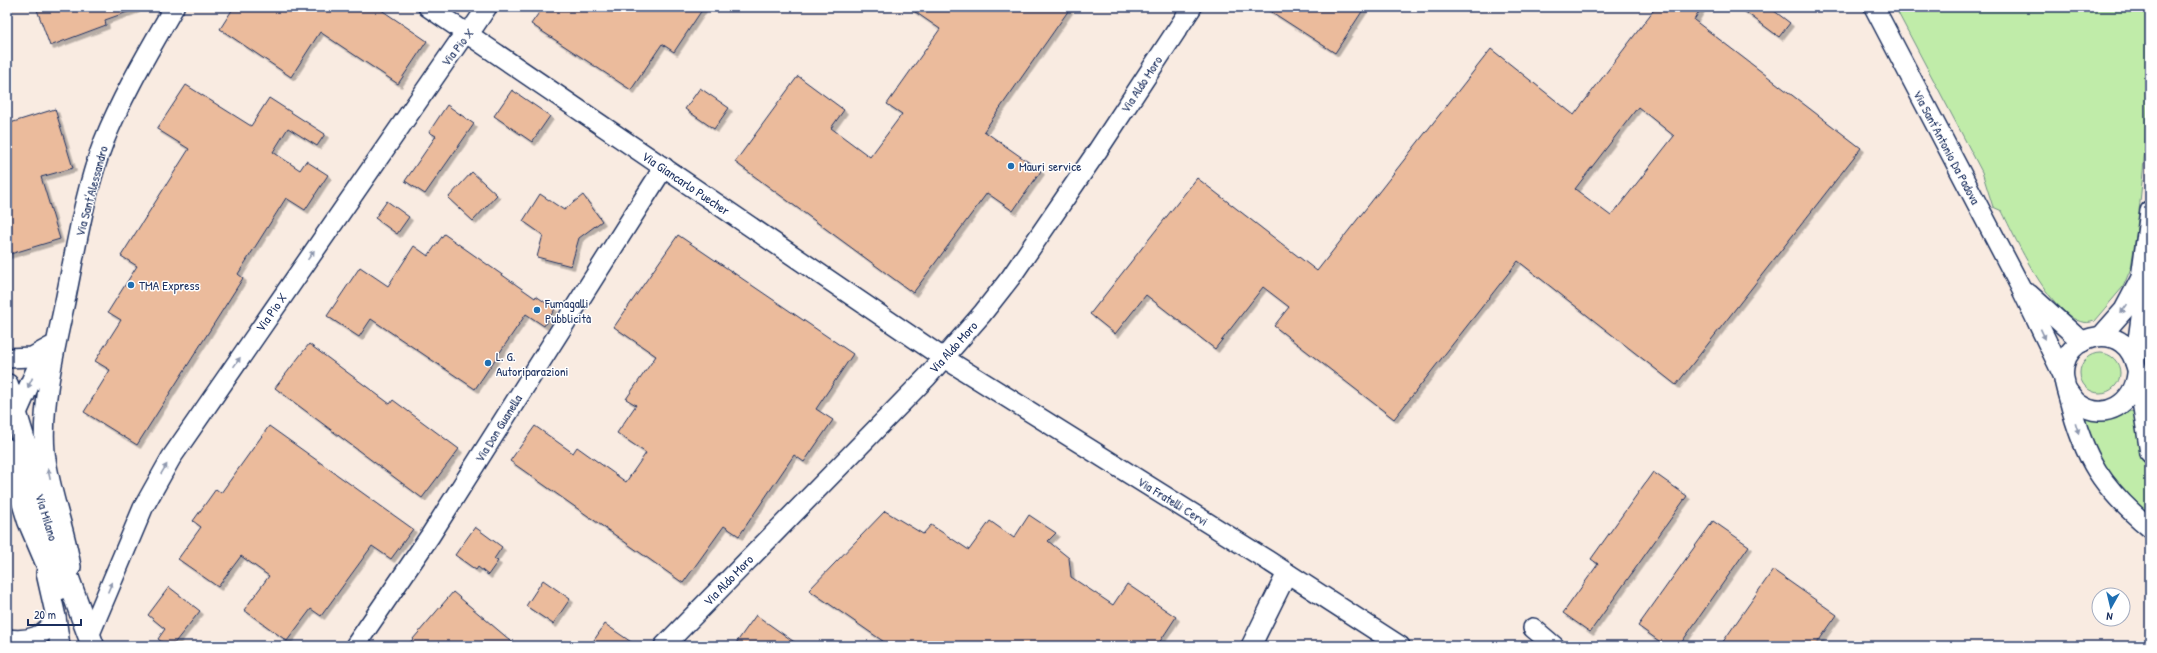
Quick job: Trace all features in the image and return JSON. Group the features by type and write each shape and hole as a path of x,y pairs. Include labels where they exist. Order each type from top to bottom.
{"main road":[{"name":"Via Milano","path":"7,385 57,549 74,594 89,643"},
{"name":"Via Milano","path":"7,450 29,521 41,551 89,643"}],"street":[{"name":"Via Sant'Alessandro","path":"50,347 87,199 104,141 134,79 174,7"},
{"name":"Via Giancarlo Puecher","path":"428,7 944,358"},
{"name":"Via Pio X","path":"89,643 143,508 171,458 465,33 475,25 487,7"},
{"name":"Via Aldo Moro","path":"664,646 944,358 1005,285 1098,150 1192,7"},
{"name":"Via Sant'Antonio Da Padova","path":"1874,7 2020,286 2065,382"},
{"name":"Via Don Guanella","path":"354,646 430,536 664,167"},
{"path":"2065,382 2074,400 2084,407 2099,410 2112,409 2126,401 2134,390 2143,303 2141,278 2150,211"},
{"path":"2141,278 2124,310 2100,336 2075,346 2066,358 2065,382 2079,436 2094,468 2121,503 2150,528"},
{"name":"Via Sant'Antonio Da Padova","path":"2020,286 2082,342"},
{"path":"2100,336 2121,342 2133,355 2150,453"},
{"path":"7,358 23,358 50,347"},
{"path":"29,521 25,479 13,435 15,414 50,347"},
{"path":"50,347 45,451 48,472 69,554 74,594"},
{"name":"Via Fratelli Cervi","path":"944,358 1287,573 1400,646"},
{"path":"41,551 56,617 60,646"},
{"path":"1251,646 1287,573"},
{"path":"7,639 30,640 38,637 48,629 56,617"},
{"path":"1533,628 1554,646"},
{"path":"7,642 12,646"}],"green space":[{"path":"1895,7 2150,7 2146,138 2140,203 2131,268 2123,287 2094,321 2080,322 2067,314 2039,281 2027,261 2002,211 1993,207 1982,172"},
{"path":"2104,353 2111,356 2117,362 2120,373 2119,381 2111,390 2104,393 2096,393 2089,390 2081,381 2080,369 2083,362 2092,354"},
{"path":"2131,411 2134,412 2136,417 2139,444 2150,477 2150,517 2104,472 2083,418 2105,420"}],"building":[{"path":"36,7 136,7 136,9 105,20 106,25 50,46"},
{"path":"234,7 377,7 427,41 398,84 320,32 291,77 220,29"},
{"path":"543,7 704,7 674,52 662,44 631,90 531,24"},
{"path":"908,7 1071,7 984,131 1041,171 1013,211 987,193 913,293 735,162 798,76 844,110 831,128 870,157 902,114 887,104 940,29"},
{"path":"1264,7 1365,7 1335,53"},
{"path":"1656,7 1702,7 1694,20 1861,148 1676,385 1518,261 1394,419 1274,326 1289,307 1263,287 1215,349 1146,295 1115,334 1090,314 1197,178 1317,271 1491,49 1574,115","holes":["1638,107 1674,136 1611,216 1575,189"]},
{"path":"1739,7 1769,7 1790,23 1779,37"},
{"path":"186,85 251,126 269,98 325,134 317,146 288,128 273,152 300,170 306,161 328,175 305,210 286,198 238,274 243,278 137,445 84,412 110,370 95,361 121,320 108,312 137,266 121,256 189,149 157,129"},
{"path":"700,88 729,108 714,129 685,109"},
{"path":"512,90 550,116 532,142 494,116"},
{"path":"447,105 474,124 425,194 405,181 436,136 429,132"},
{"path":"55,109 73,168 41,177 60,239 7,255 7,124"},
{"path":"472,172 497,195 473,221 448,198"},
{"path":"540,194 564,210 583,195 602,221 579,238 571,266 537,257 543,235 523,221"},
{"path":"387,201 409,217 397,234 375,218"},
{"path":"444,234 535,298 536,296 555,309 544,326 526,314 475,389 371,319 359,337 327,316 360,267 388,286 414,246 428,256"},
{"path":"678,235 853,354 816,409 833,420 804,462 794,455 739,536 724,526 683,583 510,461 535,426 573,453 577,447 626,482 646,453 617,433 636,405 626,399 656,356 614,327"},
{"path":"309,344 390,404 393,400 459,449 422,498 275,388"},
{"path":"269,426 413,529 391,559 372,546 321,616 311,609 287,641 244,610 269,576 241,556 218,587 178,559 201,527 193,521 216,489 221,493"},
{"path":"1653,472 1687,496 1590,632 1563,613 1598,564 1591,559"},
{"path":"885,511 923,534 931,525 969,550 990,521 1014,538 1029,515 1056,533 1048,541 1069,558 1071,577 1113,605 1127,584 1176,617 1157,646 890,646 809,590"},
{"path":"1713,521 1749,546 1679,646 1666,646 1638,626"},
{"path":"475,527 502,547 494,559 498,561 488,575 478,567 476,570 455,555"},
{"path":"1773,570 1837,615 1815,646 1720,646"},
{"path":"543,580 570,599 553,624 526,606"},
{"path":"169,587 200,611 172,646 167,646 158,639 165,629 148,615"},
{"path":"453,592 517,646 407,646"},
{"path":"756,615 800,646 734,646"},
{"path":"605,624 637,646 590,646"}],"place":[{"name":"Mauri service","path":"1011,166"},
{"name":"TMA Express","path":"131,285"},
{"name":"Fumagalli Pubblicità","path":"537,310"},
{"name":"L. G. Autoriparazioni","path":"488,363"}]}
